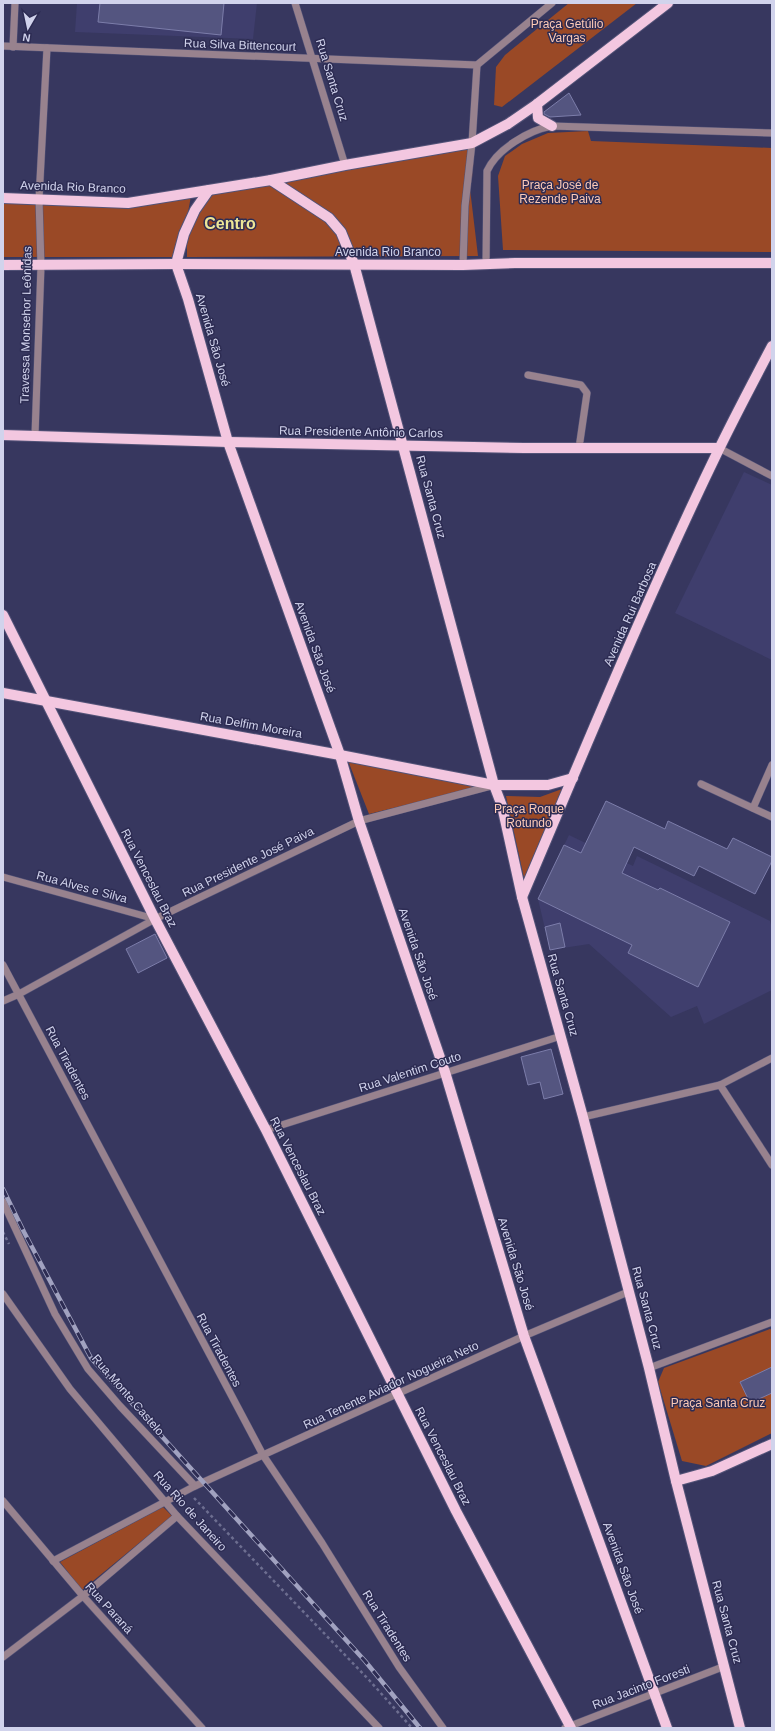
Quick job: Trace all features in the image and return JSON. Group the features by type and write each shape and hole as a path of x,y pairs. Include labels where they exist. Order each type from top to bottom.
{"main road":[{"path":"472,143 508,124 537,104 668,3"},
{"path":"537,104 538,118 552,126"},
{"name":"Avenida Rio Branco","path":"3,198 128,203 271,180 345,165 472,143"},
{"name":"Rua Santa Cruz","path":"271,180 329,218 341,232 354,264 404,445 494,785"},
{"path":"176,264 184,234 195,210 209,190"},
{"name":"Avenida Rio Branco","path":"3,265 486,265 515,263 772,262"},
{"name":"Avenida São José","path":"176,264 188,299 228,442 340,755 359,820 445,1072 524,1336 667,1728"},
{"name":"Avenida Rui Barbosa","path":"522,897 666,562 719,448 772,346"},
{"name":"Rua Presidente Antônio Carlos","path":"3,435 228,442 579,448 719,448"},
{"name":"Rua Venceslau Braz","path":"3,615 155,919 266,1130 456,1511 569,1727"},
{"name":"Rua Delfim Moreira","path":"3,693 494,785"},
{"path":"522,897 503,810 494,785 548,785 573,778"},
{"name":"Rua Santa Cruz","path":"522,897 584,1117 740,1728"},
{"path":"676,1481 712,1471 772,1444"}],"street":[{"path":"13,47 15,3"},
{"name":"Rua Santa Cruz","path":"295,3 311,59 345,165"},
{"path":"463,265 465,206 472,143 477,65 552,3"},
{"name":"Rua Silva Bittencourt","path":"3,46 477,65"},
{"name":"Travessa Monsehor Leônidas","path":"35,435 41,266 39,199 47,48"},
{"path":"486,265 486,179 490,163 499,153 511,144 540,128 552,126 772,133"},
{"path":"528,375 581,385 586,393 579,448"},
{"path":"719,448 772,476"},
{"path":"753,808 772,765"},
{"path":"701,784 772,817"},
{"name":"Rua Presidente José Paiva","path":"3,1001 19,994 155,919 359,820 494,785"},
{"name":"Rua Alves e Silva","path":"3,877 155,919"},
{"name":"Rua Tiradentes","path":"3,965 263,1456 322,1543 399,1667 444,1728"},
{"name":"Rua Valentim Couto","path":"266,1130 560,1036"},
{"path":"584,1117 720,1085 772,1058"},
{"path":"720,1085 772,1165"},
{"name":"Rua Monte Castelo","path":"3,1202 55,1314 88,1369 194,1486"},
{"name":"Rua Tenente Aviador Nogueira Neto","path":"53,1561 194,1486 398,1395 524,1336 628,1292"},
{"name":"Rua Rio de Janeiro","path":"3,1294 70,1389 177,1516 379,1728"},
{"path":"649,1368 772,1322"},
{"name":"Rua Paraná","path":"3,1501 83,1596 202,1728"},
{"path":"4,1653 83,1596 177,1516"},
{"name":"Rua Jacinto Foresti","path":"569,1727 725,1666"}],"shaded area":[{"path":"77,3 257,3 253,39 75,32"},
{"path":"744,472 772,485 772,660 675,613"},
{"path":"569,835 633,866 637,856 770,921 772,928 772,990 704,1024 697,1006 671,1017 589,944 550,950 538,899"}],"green space":[{"name":"Praça Getúlio Vargas","path":"569,3 637,3 502,107 494,105 496,67 505,55"},
{"name":"Praça José de Rezende Paiva","path":"588,131 591,141 772,148 772,252 503,250 498,176 505,156 522,144 548,133"},
{"path":"475,146 470,189 478,256 187,257 187,242 192,215 208,194"},
{"path":"191,196 184,234 177,257 3,257 3,202 122,207"},
{"path":"347,758 483,786 369,814"},
{"name":"Praça Roque Rotundo","path":"562,789 524,878 506,796 540,797"},
{"name":"Praça Santa Cruz","path":"770,1329 772,1330 772,1433 706,1466 682,1461 658,1382 664,1368"},
{"path":"163,1507 172,1516 82,1590 60,1562"}],"building":[{"path":"100,3 224,3 221,35 98,22"},
{"path":"569,93 581,115 550,117 544,114 544,112"},
{"path":"606,801 665,829 668,821 727,849 733,838 772,857 772,861 755,894 699,866 694,876 634,847 622,873 658,890 660,888 730,922 698,987 628,953 632,945 538,899 564,845 581,853"},
{"path":"560,923 565,947 550,950 545,927"},
{"path":"155,934 167,958 138,973 126,949"},
{"path":"551,1049 563,1094 544,1099 540,1082 528,1085 521,1057"},
{"path":"772,1367 772,1393 750,1403 740,1382"}],"railway":[{"path":"3,1189 24,1232 91,1358 365,1661 420,1728"}],"district":[{"name":"Centro","path":"230,223"}]}
